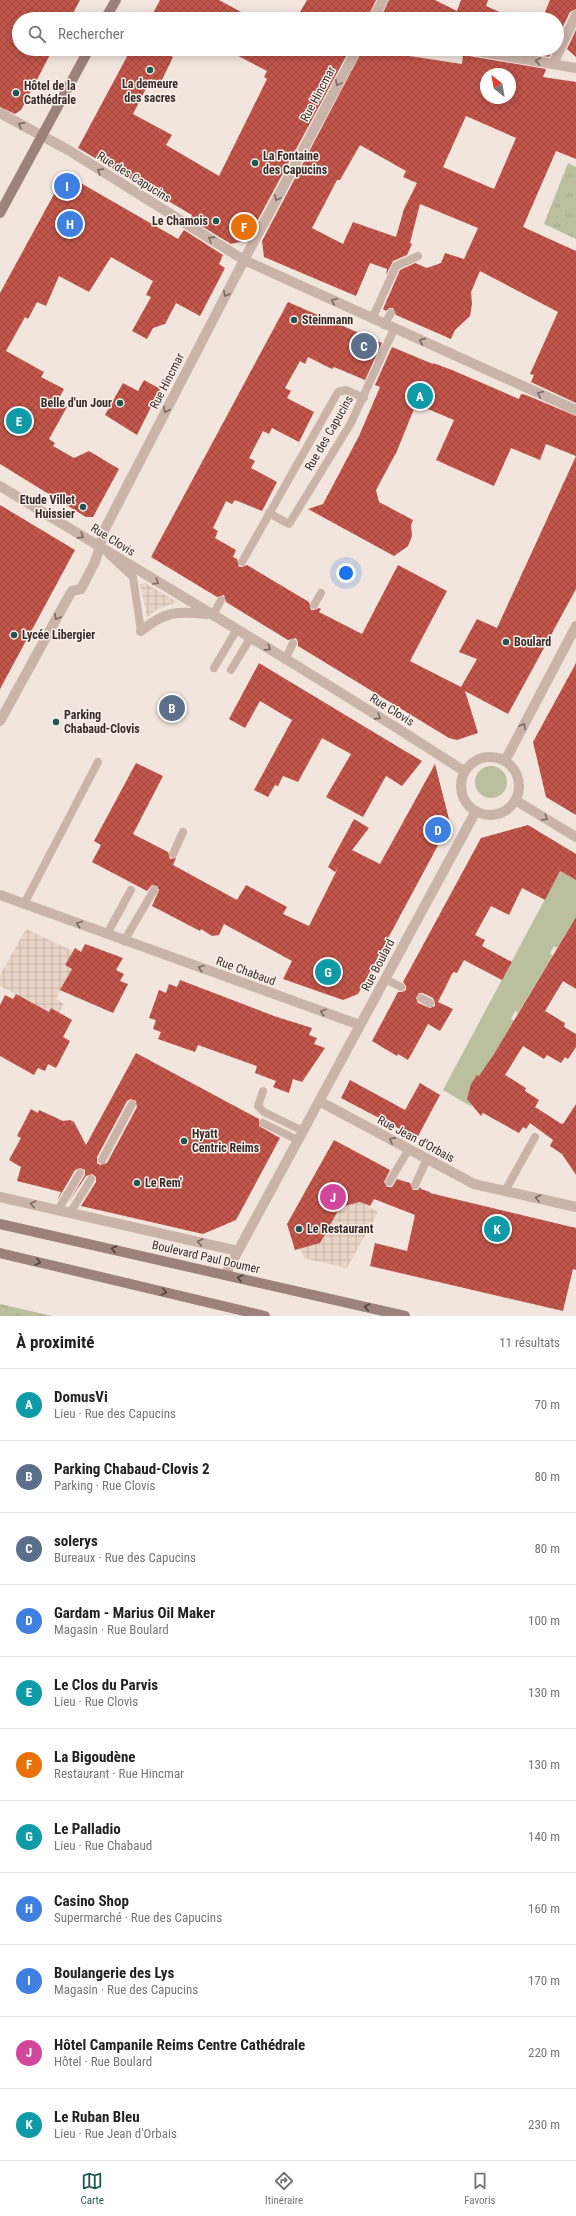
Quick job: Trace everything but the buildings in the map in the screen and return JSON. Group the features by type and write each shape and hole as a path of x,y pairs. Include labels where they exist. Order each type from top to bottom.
{"main road":[{"path":"109,12 116,0"},
{"path":"0,213 85,56"},
{"name":"Boulevard Paul Doumer","path":"0,1224 405,1316"},
{"path":"0,1253 265,1316"}],"street":[{"path":"377,12 383,0"},
{"path":"564,40 576,14"},
{"name":"Rue Hincmar","path":"0,721 72,591 81,589 95,562 110,519 244,260 353,56"},
{"path":"508,56 576,68"},
{"path":"553,64 557,56"},
{"name":"Rue des Capucins","path":"0,113 42,137 70,150 244,260 384,325 576,410"},
{"name":"Rue Clovis","path":"0,486 99,547 251,637 285,660 464,771"},
{"path":"141,631 158,618 174,612 182,611 213,615"},
{"path":"505,761 576,626"},
{"path":"487,757 505,761 516,774 518,792 515,800 502,812 493,814 476,811 465,800 462,793 461,786 464,771 478,759 487,757"},
{"path":"515,800 576,837"},
{"name":"Rue Boulard","path":"226,1275 476,811"},
{"name":"Rue Chabaud","path":"0,895 360,1025"},
{"name":"Rue Jean d'Orbais","path":"319,1101 474,1184 576,1207"},
{"name":"Boulevard Paul Doumer","path":"0,1196 238,1251"}],"lane":[{"path":"372,319 396,266 418,256"},
{"path":"384,325 391,313"},
{"name":"Rue des Capucins","path":"268,513 289,524 351,423 364,398 394,329"},
{"path":"242,562 268,513 338,392 346,390 364,398"},
{"path":"99,547 133,577 141,631"},
{"path":"314,605 321,593"},
{"path":"213,615 221,600"},
{"path":"214,668 237,629"},
{"path":"231,670 251,637"},
{"path":"285,660 293,643"},
{"path":"24,904 98,762"},
{"path":"173,854 183,832"},
{"path":"107,934 131,890"},
{"path":"124,941 154,890"},
{"path":"385,979 401,987"},
{"path":"421,998 430,1003"},
{"path":"263,1090 258,1106 264,1112 303,1131"},
{"path":"102,1160 132,1104"},
{"path":"263,1123 298,1140"},
{"path":"504,1191 535,1137"},
{"path":"389,1182 409,1149"},
{"path":"415,1185 427,1159"},
{"path":"58,1210 80,1173"},
{"path":"70,1212 91,1179"}],"green space":[{"path":"568,163 576,167 576,239 544,224"},
{"path":"488,766 494,766 504,773 507,782 506,788 500,795 494,798 488,798 478,791 475,785 475,779 482,769"},
{"path":"560,871 576,880 576,917 557,948 554,946 550,954 553,955 518,1013 515,1011 511,1019 514,1021 480,1077 471,1084 468,1097 472,1107 443,1090"},
{"path":"0,1304 52,1316 0,1316"}],"shaded area":[{"path":"145,583 177,602 156,610 147,617 140,584"},
{"path":"26,929 73,951 65,965 72,969 56,999 64,1004 57,1016 0,986 0,975"},
{"path":"360,1202 378,1212 347,1268 304,1258 300,1248 340,1207"}],"place":[{"name":"La demeure des sacres","path":"150,70"},
{"name":"Hôtel de la Cathédrale","path":"16,93"},
{"name":"La Fontaine des Capucins","path":"255,163"},
{"name":"Boulangerie des Lys","path":"67,186"},
{"name":"Le Chamois","path":"216,221"},
{"name":"Casino Shop","path":"70,224"},
{"name":"La Bigoudène","path":"244,227"},
{"name":"Steinmann","path":"294,320"},
{"name":"solerys","path":"364,346"},
{"name":"DomusVi","path":"420,396"},
{"name":"Belle d'un Jour","path":"120,403"},
{"name":"Le Clos du Parvis","path":"19,421"},
{"name":"Etude Villet Huissier","path":"83,507"},
{"name":"Lycée Libergier","path":"14,635"},
{"name":"Boulard","path":"506,642"},
{"name":"Parking Chabaud-Clovis 2","path":"172,708"},
{"name":"Parking Chabaud-Clovis","path":"56,722"},
{"name":"Gardam - Marius Oil Maker","path":"438,830"},
{"name":"Le Palladio","path":"328,972"},
{"name":"Hyatt Centric Reims","path":"184,1141"},
{"name":"Le Rem'","path":"137,1183"},
{"name":"Hôtel Campanile Reims Centre Cathédrale","path":"333,1197"},
{"name":"Le Restaurant","path":"299,1229"},
{"name":"Le Ruban Bleu","path":"497,1229"}]}
